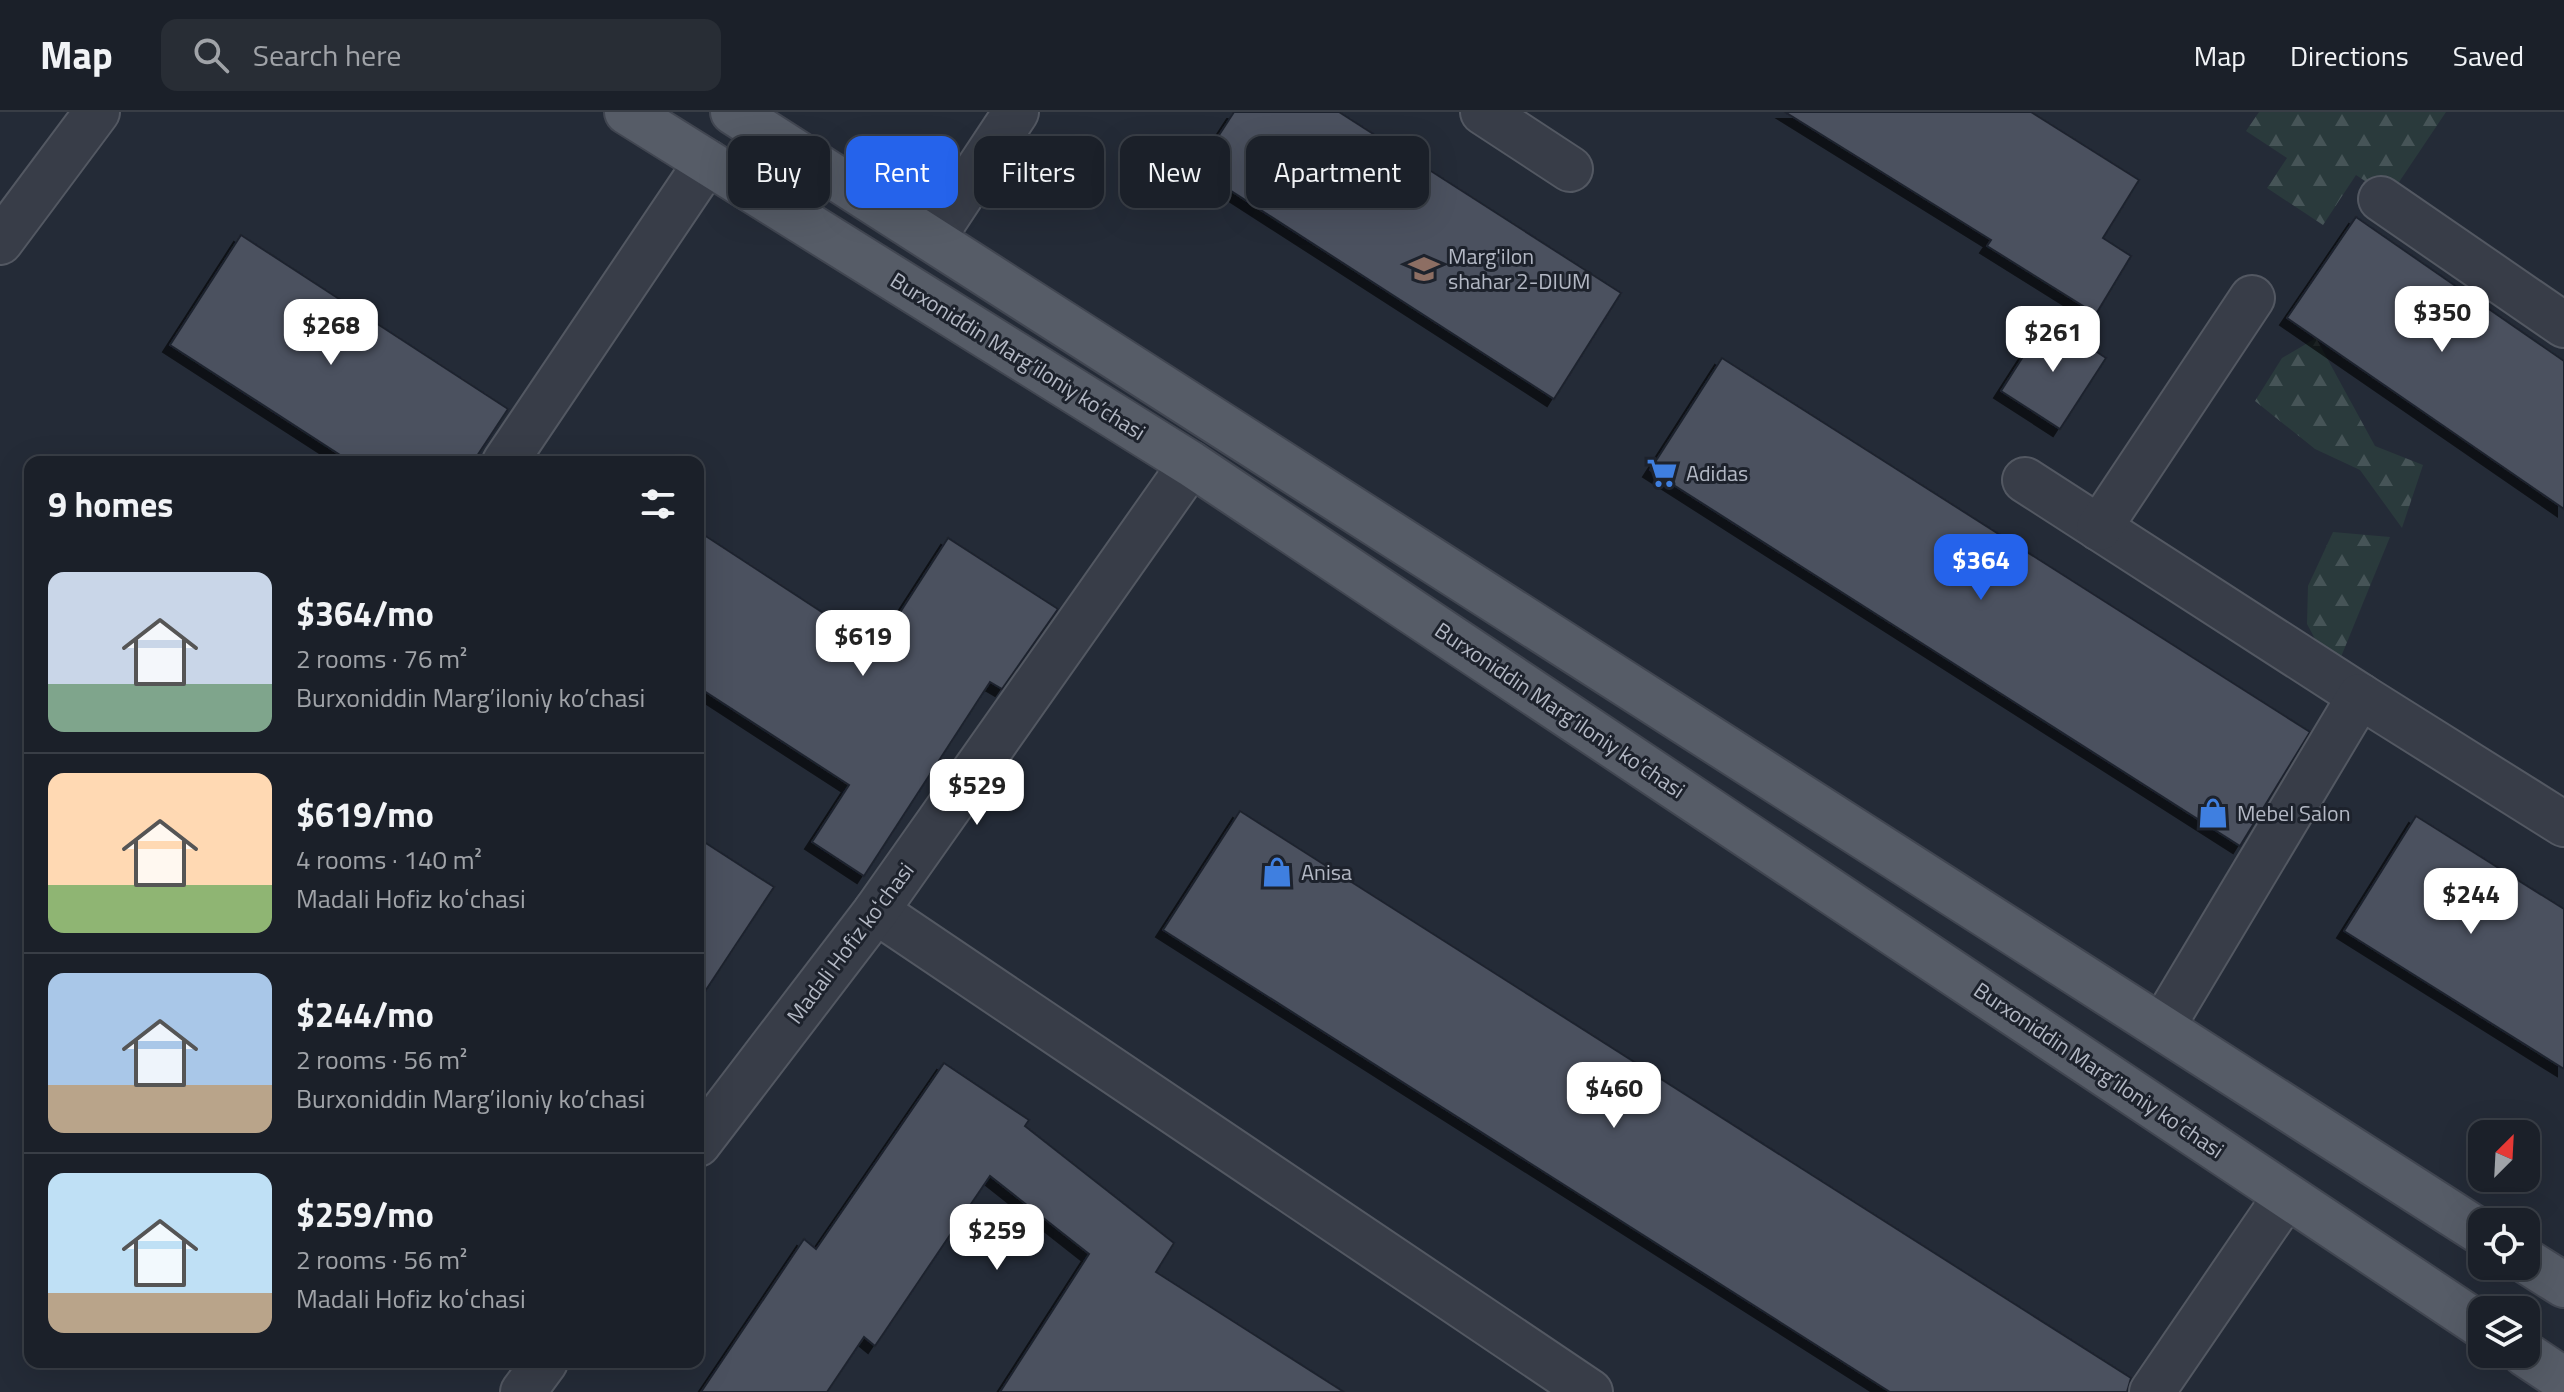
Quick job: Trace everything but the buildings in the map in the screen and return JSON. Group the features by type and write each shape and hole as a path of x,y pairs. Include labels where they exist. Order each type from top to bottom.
{"main road":[{"name":"Burxoniddin Marg’iloniy ko’chasi","path":"627,112 1191,464 2468,1317"},
{"path":"733,112 2468,1224"},
{"path":"2540,1270 2564,1285"},
{"path":"2540,1364 2564,1380"}],"street":[{"path":"0,242 97,112"},
{"path":"932,239 1016,112"},
{"path":"1483,112 1570,169"},
{"path":"509,456 707,162"},
{"path":"2381,199 2564,325"},
{"path":"2099,528 2252,298"},
{"name":"Madali Hofiz koʻchasi","path":"704,1136 876,911 1191,464"},
{"path":"2025,480 2564,824"},
{"path":"2162,1027 2360,696"},
{"path":"876,911 1590,1392"},
{"path":"2152,1392 2286,1196"},
{"path":"523,1392 541,1368"}],"green space":[{"path":"2259,112 2446,112 2389,197 2356,175 2323,225 2267,188 2287,158 2246,131"},
{"path":"2316,338 2375,446 2423,465 2402,528 2360,470 2315,449 2255,401 2282,358"},
{"path":"2333,532 2390,537 2334,674 2307,624 2308,586"}],"place":[{"name":"Marg'ilon shahar 2-DIUM","path":"1424,269"},
{"name":"Adidas","path":"1662,473"},
{"name":"Mebel Salon","path":"2213,813"},
{"name":"Anisa","path":"1277,872"}]}
